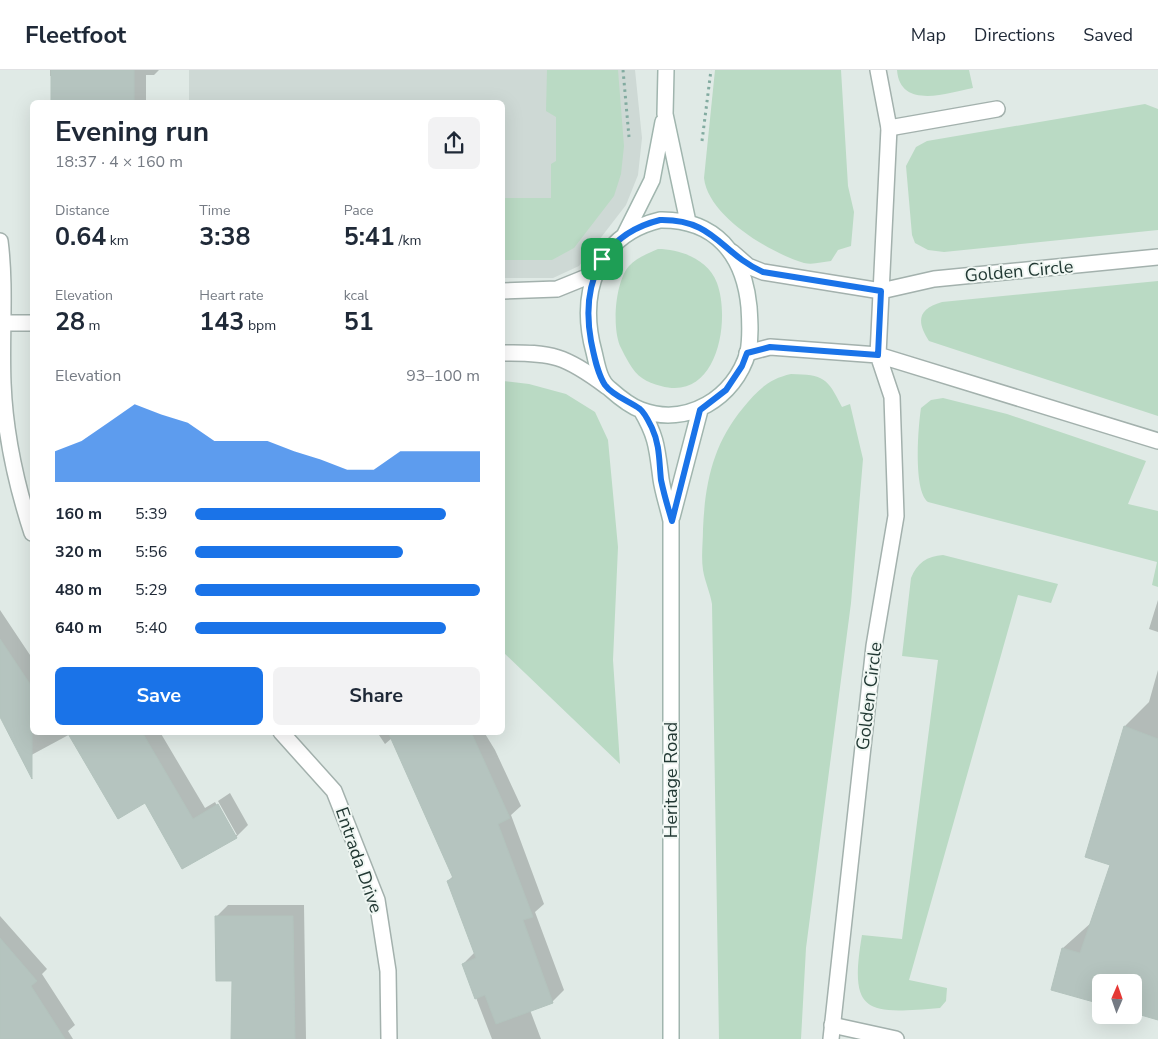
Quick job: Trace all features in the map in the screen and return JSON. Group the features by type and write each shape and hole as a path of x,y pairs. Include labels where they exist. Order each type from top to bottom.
{"street":[{"path":"626,234 652,180 665,114 666,70"},
{"name":"Golden Circle","path":"832,1032 874,646 896,516 892,397 878,355 888,128 878,70"},
{"path":"888,128 997,109"},
{"path":"606,386 597,363 589,331 590,290 594,274 613,244 626,234 647,223 660,220 688,222 665,114"},
{"name":"Golden Circle","path":"688,222 704,228 748,266 763,272 881,291 934,279 1158,257"},
{"path":"0,241 4,271 2,323 3,383 10,454 30,526"},
{"path":"505,353 537,352 554,356 586,372 641,410 665,415 684,415 700,410 726,390 742,366 747,353 750,332 746,281 732,252"},
{"path":"505,291 557,289 594,274"},
{"path":"2,323 30,323"},
{"path":"747,353 770,347 878,355 1158,441"},
{"name":"Heritage Road","path":"641,410 652,429 659,451 662,480 672,521 672,1039"},
{"name":"Heritage Road","path":"672,521 700,410"},
{"name":"Entrada Drive","path":"284,735 334,791 373,891 388,971 389,1039"},
{"path":"832,1032 896,1039"}],"path":[{"path":"624,70 629,144"},
{"path":"702,144 711,70"}],"shaded area":[{"path":"189,70 635,70 642,138 638,175 626,205 579,266 553,278 505,278 505,100 189,100"}],"green space":[{"path":"547,70 618,70 624,146 621,174 614,196 574,248 552,260 505,260 505,198 551,198 551,164 556,161 556,117 546,111"},
{"path":"715,70 841,70 848,186 854,212 851,246 838,250 831,261 814,264 804,263 758,242 728,219 708,192 704,178"},
{"path":"897,70 969,70 973,88 939,95 916,95 907,90 900,82"},
{"path":"1145,104 1158,109 1158,230 944,252 928,250 915,243 912,235 906,166 916,147 927,141"},
{"path":"658,249 684,253 700,262 713,275 721,299 720,337 715,355 707,370 695,382 680,388 661,386 646,381 639,375 632,368 620,346 616,328 616,305 624,273 635,261"},
{"path":"1158,281 1158,416 929,341 921,322 924,312 928,308 942,302"},
{"path":"791,374 818,377 832,389 842,407 850,404 863,459 851,603 806,948 801,1039 719,1039 712,604 702,565 704,512 712,465 724,436 758,391 769,382"},
{"path":"505,381 529,384 566,394 595,412 608,440 618,547 613,660 620,764 505,654"},
{"path":"943,398 1007,414 1146,461 1128,504 1158,511 1158,587 1152,585 1157,562 928,502 923,496 918,472 921,408 931,400"},
{"path":"943,555 1058,584 1051,603 1018,595 909,980 947,988 946,1001 940,1008 895,1011 880,1009 869,1004 862,995 858,981 858,962 862,935 902,939 938,660 902,656 911,578 916,568 923,561"}],"building":[{"path":"51,70 134,70 134,100 51,100"},
{"path":"0,639 30,684 32,779 0,717"},
{"path":"1124,726 1158,739 1158,1020 1142,1015 1142,974 1092,974 1092,1001 1051,990 1062,948 1080,953 1110,865 1085,857"},
{"path":"69,735 144,735 193,819 218,804 237,838 182,869 145,803 118,819"},
{"path":"389,735 472,735 510,818 498,824 533,917 523,920 553,1003 496,1024 485,995 475,999 462,964 476,958 447,881 453,878"},
{"path":"215,916 293,916 295,1039 231,1039 232,981 216,981"},
{"path":"0,938 37,981 31,986 65,1039 0,1039"}],"route":[{"path":"660,220 688,222 704,228 748,266 763,272 881,291 878,355 770,347 760,348 747,353 742,366 726,390 709,405 700,410 672,521 662,480 659,451 652,429 641,410 619,397 606,386 592,348 589,331 590,290 594,274 602,259 613,244 626,234 647,223 660,220"}]}
